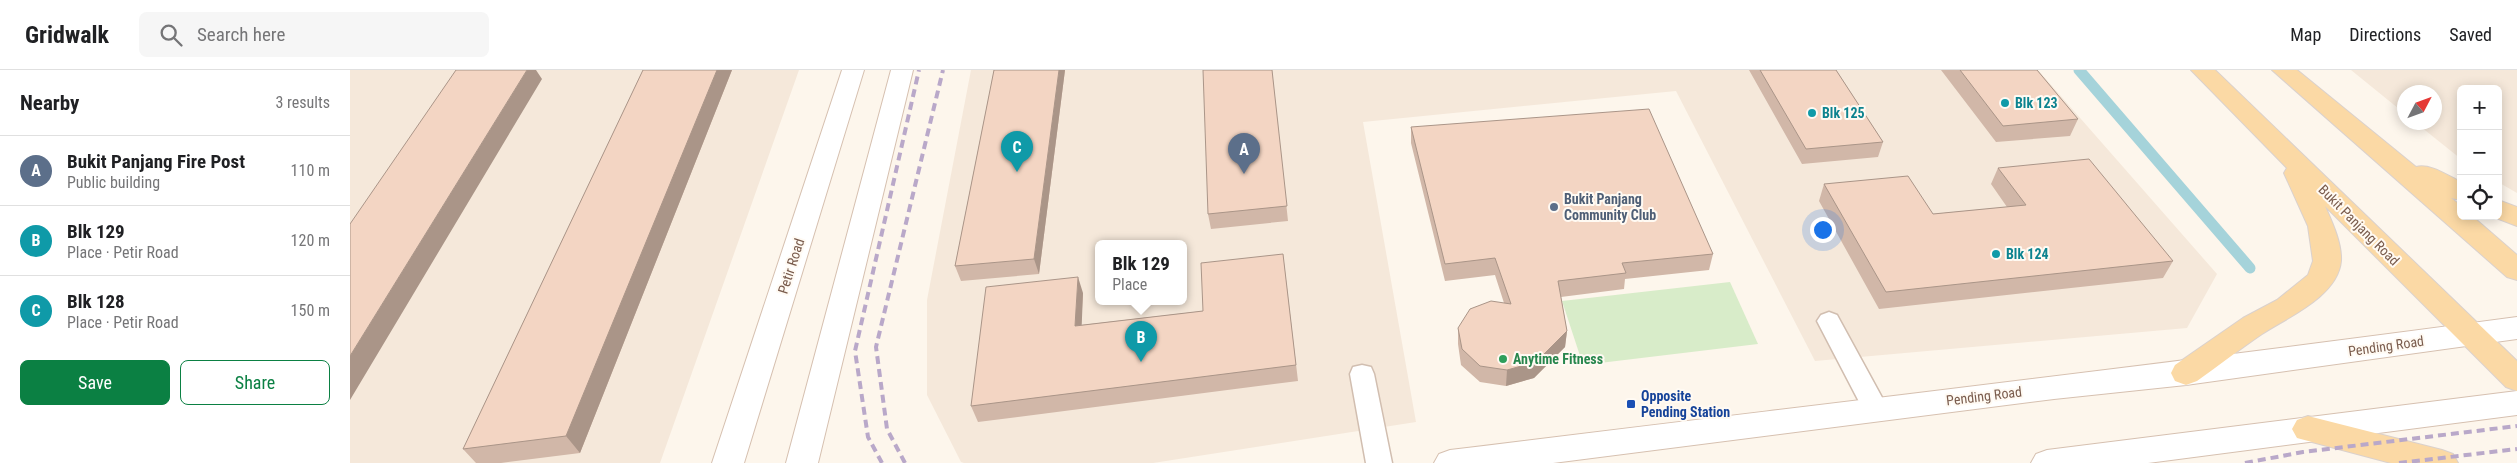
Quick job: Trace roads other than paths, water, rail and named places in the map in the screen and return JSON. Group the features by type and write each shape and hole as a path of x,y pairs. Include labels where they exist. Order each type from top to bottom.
{"main road":[{"name":"Petir Road","path":"728,463 853,70"},
{"path":"802,463 902,70"},
{"name":"Bukit Panjang Road","path":"2202,70 2517,379"},
{"path":"2283,70 2394,162 2517,270"},
{"path":"2186,373 2254,326 2287,307 2320,280 2327,260 2321,226 2290,158"},
{"path":"2394,162 2457,190"},
{"path":"2502,211 2517,217"},
{"name":"Pending Road","path":"1450,463 2186,373 2517,328"},
{"path":"2047,463 2517,402"},
{"path":"2308,429 2442,463"}],"lane":[{"path":"1829,321 1876,410"},
{"path":"1362,374 1379,463"}],"waterway":[{"path":"2079,70 2250,268"}],"railway":[{"path":"882,463 868,437 855,351 919,70"},
{"path":"905,463 887,429 876,347 943,70"},
{"path":"2245,463 2303,452 2517,426"},
{"path":"2399,463 2517,449"}],"place":[{"name":"Blk 123","path":"2005,103"},
{"name":"Blk 125","path":"1812,113"},
{"name":"Blk 128","path":"1017,172"},
{"name":"Bukit Panjang Fire Post","path":"1244,174"},
{"name":"Bukit Panjang Community Club","path":"1554,207"},
{"name":"Blk 124","path":"1996,254"},
{"name":"Anytime Fitness","path":"1503,359"},
{"name":"Blk 129","path":"1141,362"},
{"name":"Opposite Pending Station","path":"1631,404"}]}
